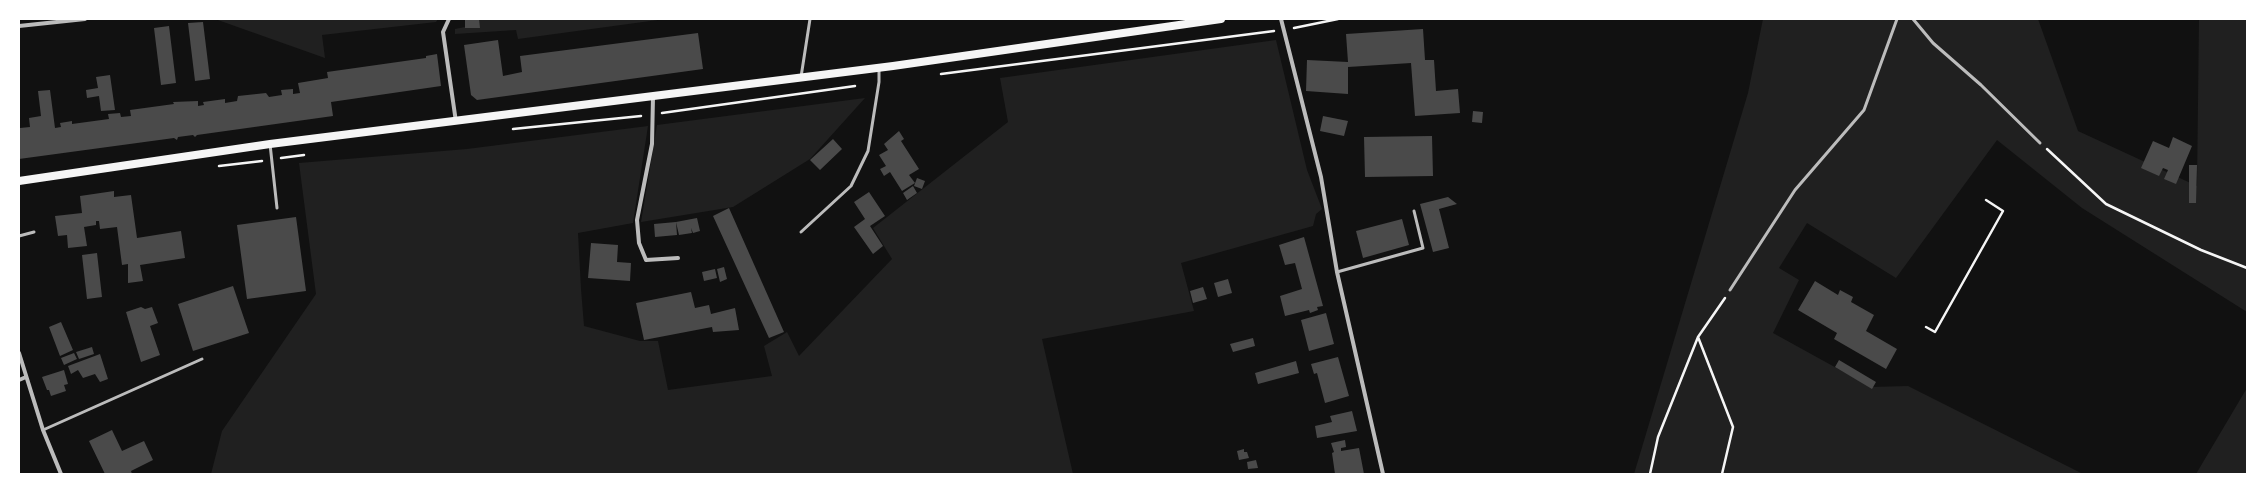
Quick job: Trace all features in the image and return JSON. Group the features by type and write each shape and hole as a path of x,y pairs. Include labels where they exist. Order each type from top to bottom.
{"main road":[{"path":"19,181 270,144 653,97 801,76 879,68 1221,19"}],"street":[{"path":"19,26 85,19"},
{"path":"449,19 443,32 456,122"},
{"path":"1281,19 1321,177 1338,272 1383,474"},
{"path":"653,97 652,144 637,220 639,243 646,260 678,258"},
{"path":"19,353 43,430 61,474"},
{"path":"19,380 26,377"}],"lane":[{"path":"801,76 810,19"},
{"path":"1730,290 1795,190 1864,110 1896,19"},
{"path":"1913,19 1932,43 1981,85 2040,143"},
{"path":"801,232 851,186 868,151 879,82 879,68"},
{"path":"270,144 277,208"},
{"path":"1338,272 1423,248 1414,211"},
{"path":"19,236 34,232"},
{"path":"43,430 202,359"}],"path":[{"path":"1283,30 1338,19"},
{"path":"2040,143 2106,204 2201,250 2247,268"},
{"path":"1926,328 1935,332 2003,211 1986,200"},
{"path":"1650,474 1658,438 1698,337 1730,290"},
{"path":"1698,337 1733,427 1722,474"}],"shaded area":[{"path":"215,19 438,19 436,22 322,35 325,58"},
{"path":"465,19 665,19 518,39 516,30 455,34 455,29 465,27"},
{"path":"1763,19 2038,19 2078,131 2197,186 2199,19 2247,19 2247,312 2082,208 1997,140 1896,278 1807,223 1779,268 1799,280 1773,333 1871,387 1908,386 2083,474 1634,474 1748,93"},
{"path":"1276,40 1307,170 1322,209 1316,214 1313,226 1181,263 1194,311 1042,339 1073,474 211,474 222,431 316,294 299,163 467,149 648,126 633,223 578,233 581,289 584,326 640,341 658,341 668,390 772,376 764,346 787,332 799,356 892,259 873,228 1008,122 1000,78"},
{"path":"865,98 810,159 733,207 641,222 657,125"},
{"path":"2247,388 2247,474 2196,474"}],"building":[{"path":"465,19 479,19 480,28 465,28"},
{"path":"203,22 210,79 195,81 188,23"},
{"path":"169,26 176,83 161,85 154,28"},
{"path":"1423,29 1425,60 1434,60 1436,91 1458,89 1460,113 1415,116 1411,63 1348,67 1348,94 1306,91 1307,60 1348,62 1346,34"},
{"path":"698,33 703,69 477,100 471,95 464,45 498,40 503,76 522,72 520,56"},
{"path":"437,54 441,86 331,102 333,116 197,135 195,137 193,135 178,137 177,140 174,138 19,159 20,128 30,127 29,118 41,116 38,91 50,90 55,128 61,127 60,123 72,121 72,124 109,119 108,114 120,113 121,117 131,116 130,110 174,104 173,102 198,101 198,106 204,105 203,102 225,99 225,103 237,101 238,96 266,93 269,97 282,95 281,90 293,89 293,94 300,93 298,83 328,78 327,72 426,58 426,56"},
{"path":"110,75 115,110 101,111 99,96 87,98 86,90 98,88 96,77"},
{"path":"1473,111 1483,112 1482,123 1472,122"},
{"path":"1323,116 1348,121 1344,136 1320,131"},
{"path":"899,131 904,139 901,141 919,169 909,175 915,183 902,191 890,172 884,176 880,169 886,166 879,155 888,150 884,144"},
{"path":"1432,136 1433,176 1365,177 1364,137"},
{"path":"2173,137 2192,146 2176,184 2164,179 2168,170 2163,168 2159,176 2141,168 2153,141 2169,148"},
{"path":"833,139 842,149 820,170 810,160"},
{"path":"2189,165 2197,165 2196,203 2189,203"},
{"path":"917,178 925,181 922,189 914,186"},
{"path":"913,186 917,193 907,200 903,193"},
{"path":"114,191 114,197 131,195 137,238 181,231 185,258 140,265 143,281 128,283 128,264 122,265 117,227 100,229 99,221 96,221 96,225 84,227 87,246 68,248 67,235 58,236 55,216 82,213 80,196"},
{"path":"869,192 885,216 870,226 883,246 873,254 854,227 865,219 854,202"},
{"path":"1448,197 1457,204 1439,209 1449,248 1433,252 1420,204"},
{"path":"729,208 784,332 769,338 713,216"},
{"path":"296,217 306,291 247,299 237,225"},
{"path":"697,218 700,231 693,233 691,228 692,233 679,235 676,222"},
{"path":"1402,219 1409,245 1363,258 1356,231"},
{"path":"676,222 677,235 655,237 654,224"},
{"path":"1304,237 1323,306 1317,307 1318,310 1310,313 1309,310 1285,316 1280,296 1302,289 1295,263 1285,265 1279,245"},
{"path":"591,243 618,245 617,262 631,263 630,281 588,278"},
{"path":"97,253 102,297 87,299 82,255"},
{"path":"724,267 727,279 720,282 717,269"},
{"path":"715,269 717,278 704,281 702,272"},
{"path":"1228,279 1232,293 1218,297 1214,283"},
{"path":"1815,281 1838,295 1840,290 1853,297 1851,302 1874,315 1866,331 1897,349 1886,369 1834,339 1837,333 1798,310"},
{"path":"233,286 249,333 193,351 178,304"},
{"path":"1203,287 1207,299 1193,303 1190,291"},
{"path":"691,292 695,308 709,305 711,314 735,308 739,330 713,332 712,327 644,340 636,303"},
{"path":"141,307 145,309 152,307 158,323 150,326 160,355 141,362 126,312"},
{"path":"1326,313 1334,344 1309,351 1301,320"},
{"path":"61,322 73,350 60,356 49,327"},
{"path":"1253,338 1255,346 1233,352 1230,344"},
{"path":"92,347 94,354 79,359 76,352"},
{"path":"74,353 77,359 64,365 61,358"},
{"path":"100,354 108,379 100,382 95,374 83,378 78,370 71,374 68,366"},
{"path":"1338,357 1349,396 1325,403 1317,373 1314,374 1311,364"},
{"path":"1839,360 1876,382 1872,389 1835,367"},
{"path":"1296,361 1299,373 1258,384 1255,373"},
{"path":"64,370 68,384 64,385 66,391 51,396 42,377"},
{"path":"1352,411 1357,431 1317,438 1315,426 1332,422 1330,416"},
{"path":"112,430 122,451 144,441 153,460 131,471 132,474 105,474 89,441"},
{"path":"1345,440 1346,447 1341,448 1341,451 1359,448 1364,474 1335,474 1332,453 1334,452 1331,443"},
{"path":"1244,449 1244,452 1247,452 1249,458 1239,460 1237,451"},
{"path":"1256,460 1258,468 1248,469 1247,462"}]}
